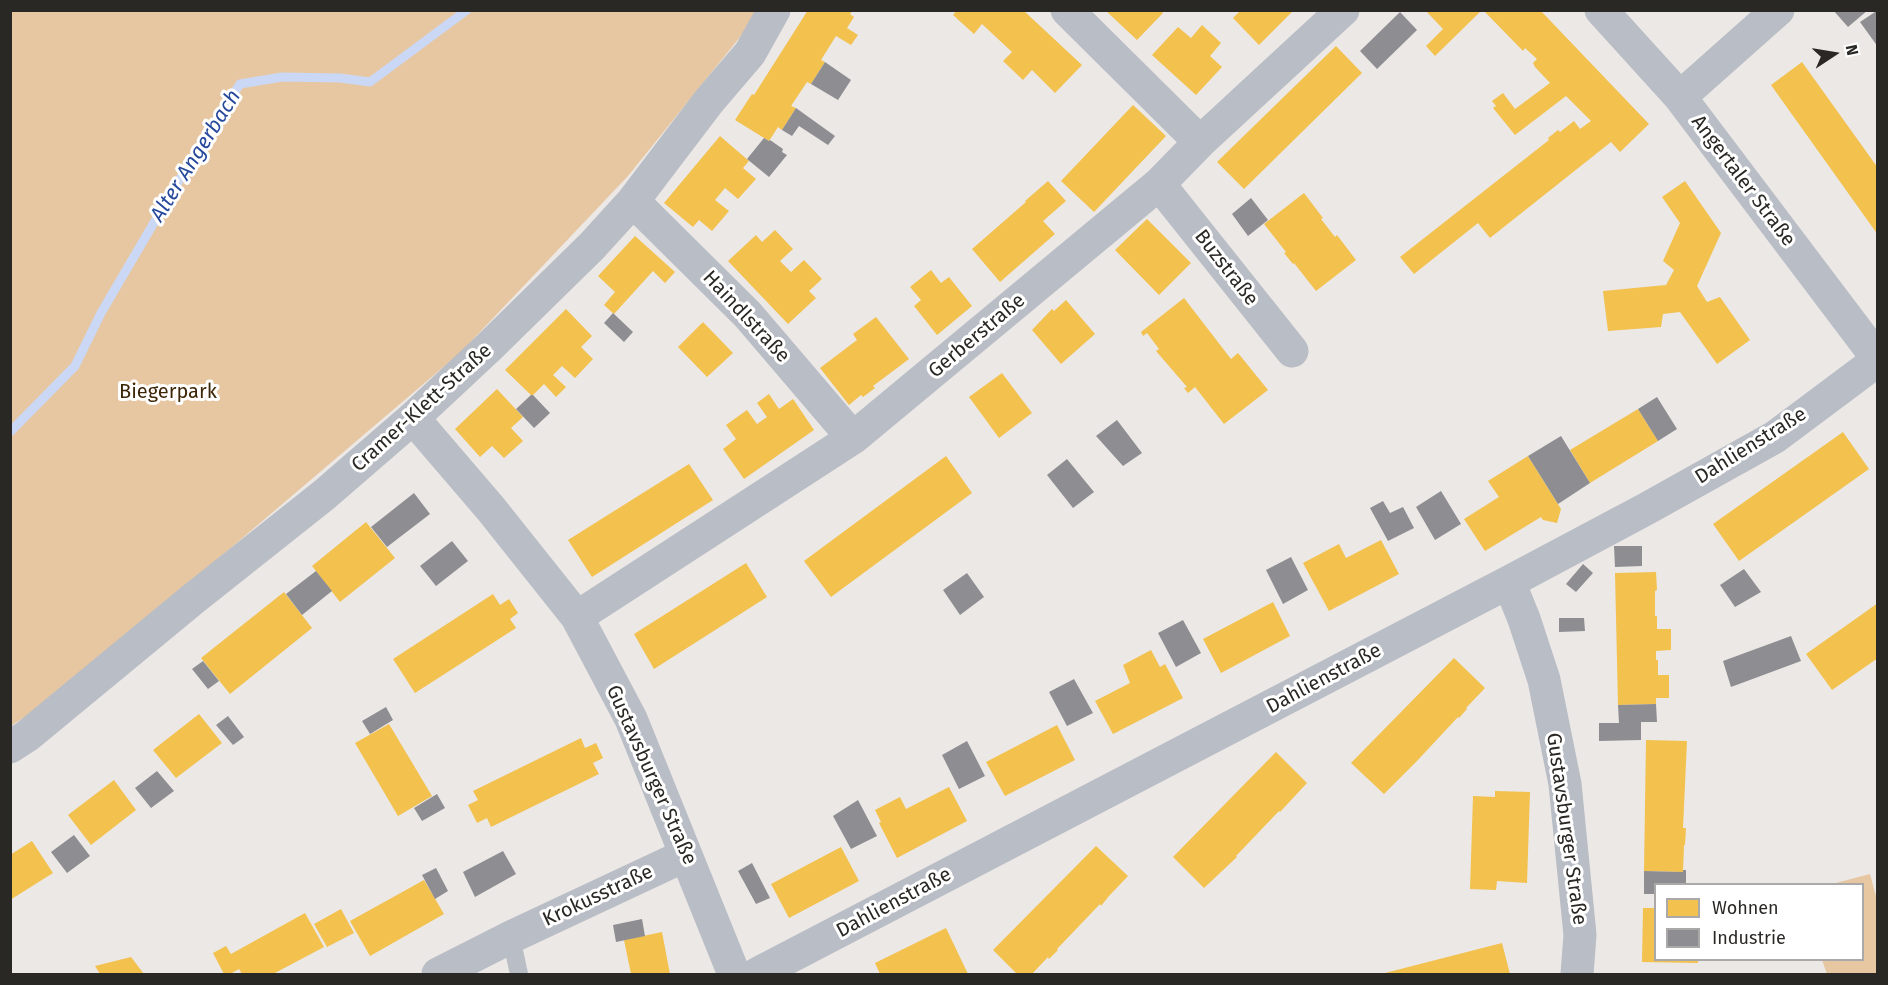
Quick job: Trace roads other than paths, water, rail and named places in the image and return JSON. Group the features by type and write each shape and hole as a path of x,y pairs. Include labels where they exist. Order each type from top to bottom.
{"street":[{"name":"Cramer-Klett-Straße","path":"10,747 27,736 324,495 413,418 489,347 576,262 633,201 750,53 774,10"},
{"path":"1068,10 1200,142"},
{"name":"Gerberstraße","path":"577,616 854,438 1159,184 1200,142 1343,10"},
{"name":"Angertaler Straße","path":"1601,10 1680,97 1878,360"},
{"path":"1680,97 1778,10"},
{"name":"Buzstraße","path":"1159,184 1292,351"},
{"name":"Haindlstraße","path":"633,201 748,315 854,438"},
{"name":"Dahlienstraße","path":"757,975 1509,582 1775,437 1878,360"},
{"name":"Gustavsburger Straße","path":"413,418 491,509 577,616 631,719 734,975"},
{"name":"Gustavsburger Straße","path":"1509,582 1544,680 1565,784 1580,935 1577,975"},
{"name":"Krokusstraße","path":"438,975 686,855"}],"lane":[{"path":"511,938 519,975"}],"waterway":[{"name":"Alter Angerbach","path":"10,432 75,366 101,313 204,139 240,84 282,77 340,78 370,82 467,10"}],"park label":[{"name":"Biegerpark","path":"168,392"}]}
